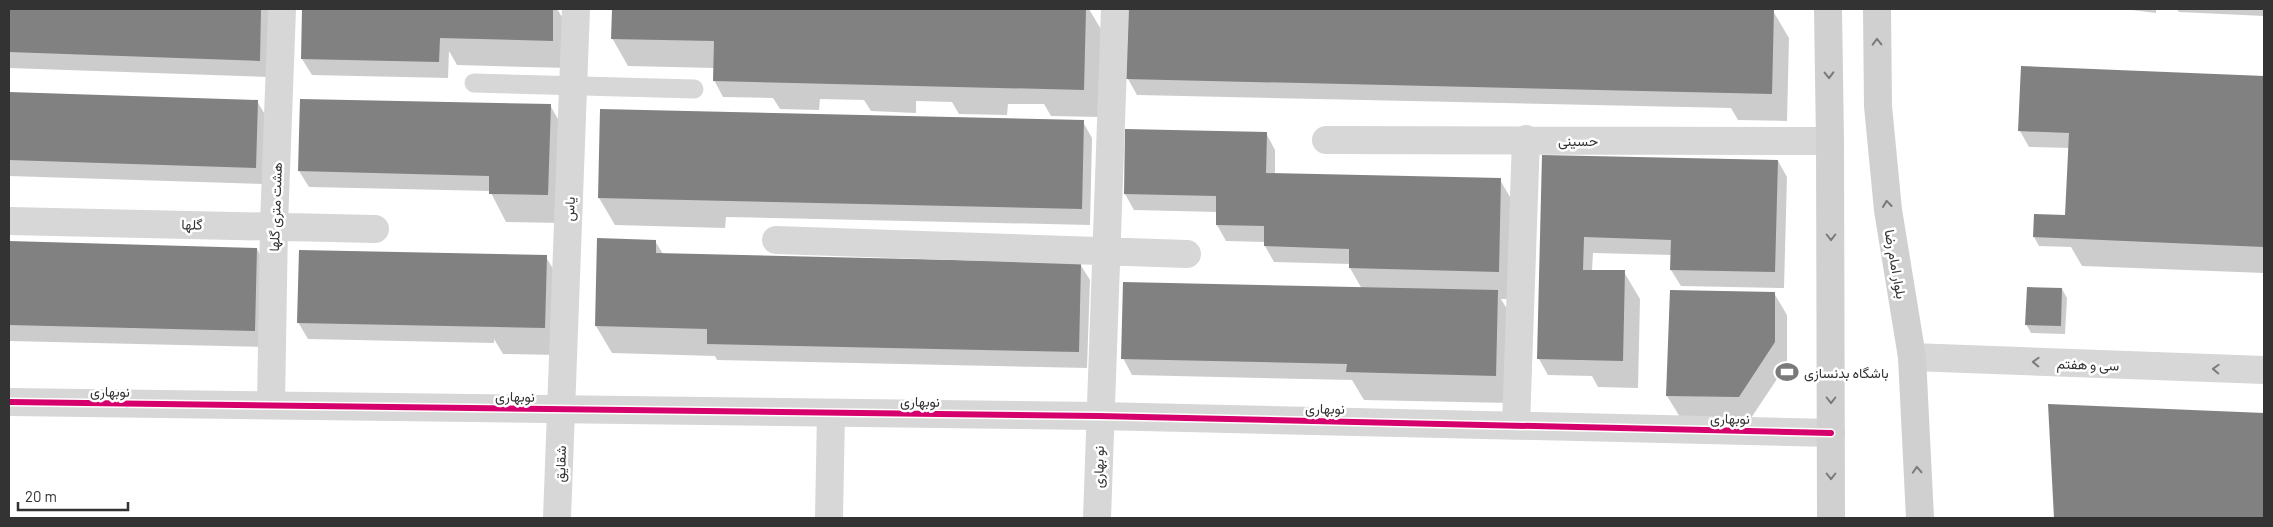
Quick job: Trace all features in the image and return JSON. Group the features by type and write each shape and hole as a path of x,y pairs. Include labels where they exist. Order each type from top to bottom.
{"main road":[{"path":"1828,9 1831,518"},
{"name":"بلوار امام رضا","path":"1877,9 1878,106 1888,210 1912,357 1920,518"}],"street":[{"name":"هشت متری گلها","path":"271,405 274,225 282,9"},
{"name":"یاس","path":"562,409 576,9"},
{"name":"نو بهاری","path":"1097,518 1099,416 1108,250 1115,9"},
{"path":"1516,425 1526,139"},
{"name":"حسینی","path":"1326,140 1830,141"},
{"name":"گلها","path":"9,221 274,225 375,229"},
{"path":"776,240 1187,254"},
{"name":"سی و هفتم","path":"1912,357 2264,370"},
{"name":"نوبهاری","path":"9,402 1099,416 1831,433"},
{"name":"شقایق","path":"557,518 562,409"},
{"path":"829,518 831,413"}],"lane":[{"path":"474,83 694,89"}],"building":[{"path":"9,9 261,9 260,61 9,52"},
{"path":"302,9 553,9 553,41 440,38 439,62 301,59"},
{"path":"612,9 1086,9 1084,90 713,81 714,41 611,39"},
{"path":"1128,9 1774,9 1772,94 1126,79"},
{"path":"2021,66 2264,76 2264,247 2033,237 2034,214 2065,215 2069,133 2018,131"},
{"path":"9,92 258,100 256,168 9,160"},
{"path":"300,99 551,104 548,195 489,194 489,176 298,171"},
{"path":"600,109 1084,120 1082,209 598,198"},
{"path":"1125,129 1267,132 1266,173 1501,178 1499,272 1349,268 1349,249 1264,246 1264,226 1216,225 1216,196 1124,194"},
{"path":"1542,155 1778,160 1775,272 1670,270 1671,240 1584,237 1583,270 1625,270 1623,361 1537,359"},
{"path":"597,238 656,240 656,253 1081,263 1079,352 707,344 707,329 595,326"},
{"path":"9,241 257,248 255,331 9,325"},
{"path":"299,250 547,255 545,328 297,323"},
{"path":"1123,282 1498,290 1496,376 1346,372 1347,364 1121,359"},
{"path":"2027,287 2062,288 2061,326 2025,325"},
{"path":"1670,290 1775,292 1775,342 1739,397 1666,396"},
{"path":"2048,404 2264,413 2264,518 2054,518"}],"cycle path":[{"path":"9,402 1099,416 1831,433"}],"place":[{"name":"باشگاه بدنسازی","path":"1787,372"}]}
